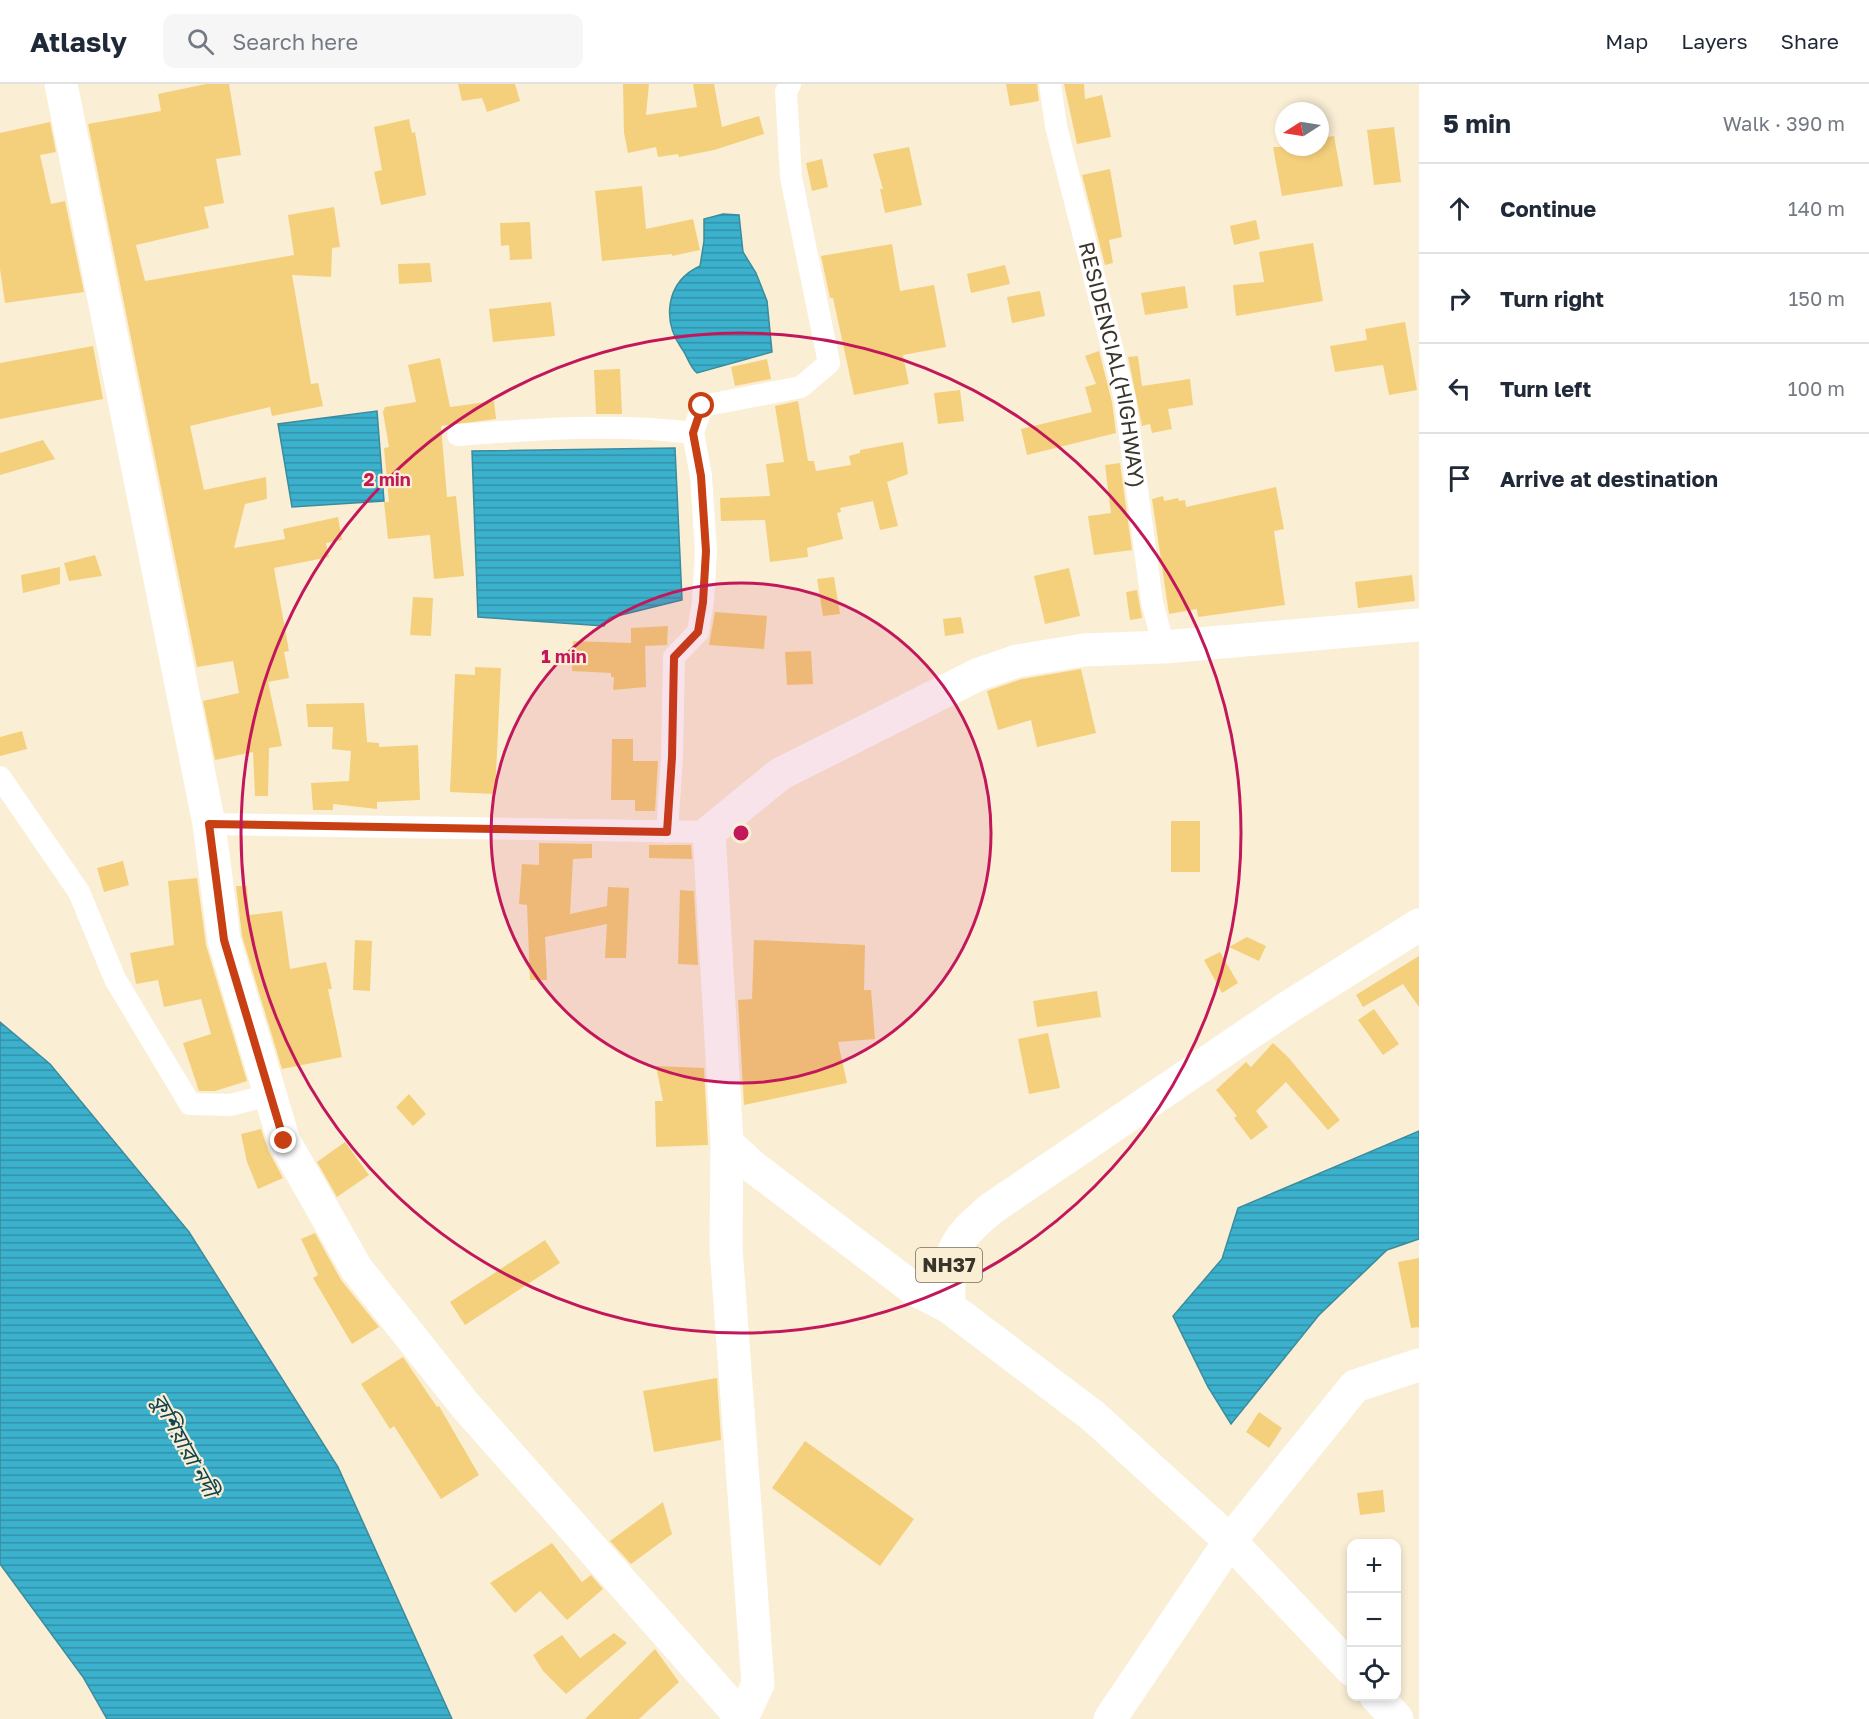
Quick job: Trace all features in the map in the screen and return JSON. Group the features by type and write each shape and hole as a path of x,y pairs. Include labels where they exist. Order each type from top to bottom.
{"main road":[{"path":"61,84 209,824 224,940 284,1141 356,1269 465,1405 742,1719 758,1684 726,1248 727,1143 709,832 780,774 979,674 1017,661 1084,650 1164,647 1419,625"},
{"name":"NH37","path":"1347,1665 1230,1541 1093,1416 950,1307 949,1263 955,1246 969,1227 992,1208 1287,1008 1419,926"},
{"path":"727,1143 752,1166 914,1289 950,1307"},
{"path":"1110,1719 1230,1541 1355,1386 1419,1365"},
{"path":"1381,1701 1397,1719"}],"street":[{"path":"667,832 672,757 674,657 698,632 703,602 706,551 701,476 693,433 702,406 801,387 829,363 821,317 805,255 791,177 786,92 790,84"},
{"name":"RESIDENCIAL(HIGHWAY)","path":"1050,84 1056,126 1125,399 1152,602 1164,647"},
{"path":"458,435 528,429 645,427 693,433"},
{"path":"0,777 79,892 115,979 190,1104 230,1105 270,1095"},
{"path":"209,824 709,832"}],"water":[{"path":"723,214 739,215 743,252 756,273 767,301 772,352 697,373 671,326 670,303 680,282 688,273 700,266 704,241 704,219"},
{"path":"377,411 384,501 292,507 278,424"},
{"path":"675,448 682,600 609,618 604,626 478,617 472,451"},
{"name":"কুশিয়ারা নদী","path":"0,1022 50,1064 189,1232 338,1467 452,1719 107,1719 83,1677 0,1564"},
{"path":"1419,1131 1419,1239 1387,1250 1319,1315 1231,1424 1208,1387 1173,1316 1222,1259 1238,1208"}],"building":[{"path":"206,84 229,84 241,155 216,159 224,203 204,207 209,228 136,245 145,281 294,255 288,215 334,207 340,247 332,248 331,277 292,275 311,384 318,383 323,406 272,416 270,407 190,426 204,490 266,477 267,499 245,504 234,548 285,539 283,529 338,517 342,540 326,543 329,557 274,568 289,651 284,652 289,678 268,682 282,746 269,748 268,796 255,796 253,752 215,760 203,701 239,693 233,661 197,667 88,124 161,111 158,94"},
{"path":"458,84 515,84 520,101 487,112 482,98 462,101"},
{"path":"623,84 649,84 646,115 697,107 693,84 714,84 722,127 759,116 764,134 714,150 679,157 678,154 658,157 656,147 628,153 624,133"},
{"path":"1006,84 1037,84 1039,101 1010,106"},
{"path":"1064,84 1084,84 1085,99 1102,95 1111,137 1077,144"},
{"path":"409,119 412,133 415,132 426,195 381,205 374,172 382,170 374,127"},
{"path":"50,122 56,152 40,155 51,204 65,201 84,292 5,303 0,269 0,133"},
{"path":"1394,127 1401,182 1374,185 1367,130"},
{"path":"1334,136 1343,186 1282,196 1273,147 1275,147 1275,156 1329,156 1329,137"},
{"path":"909,147 922,205 885,213 880,189 883,189 873,154"},
{"path":"822,159 828,187 812,191 806,163"},
{"path":"1110,169 1122,237 1109,240 1113,263 1105,265 1082,175"},
{"path":"642,186 646,229 693,219 700,250 672,256 672,254 602,261 595,191"},
{"path":"1256,220 1260,239 1234,245 1230,226"},
{"path":"530,222 532,259 510,260 509,245 501,246 500,223"},
{"path":"1313,243 1323,301 1236,316 1233,285 1264,282 1259,252"},
{"path":"892,244 900,291 934,285 946,347 903,355 909,384 854,395 833,298 830,298 821,256"},
{"path":"430,263 432,282 399,284 398,264"},
{"path":"1005,265 1010,284 971,293 967,274"},
{"path":"1185,286 1188,308 1145,315 1141,293"},
{"path":"1040,291 1045,316 1012,323 1007,297"},
{"path":"551,302 555,336 493,342 489,309"},
{"path":"1405,322 1417,390 1389,395 1383,365 1335,372 1330,346 1367,340 1365,329"},
{"path":"93,346 103,399 0,419 0,363"},
{"path":"1099,351 1112,402 1116,433 1027,455 1021,429 1092,412 1085,387 1096,384 1085,356"},
{"path":"1138,356 1142,386 1190,379 1193,405 1168,409 1172,429 1152,433 1150,424 1142,426 1128,357"},
{"path":"440,358 450,407 494,401 496,419 441,426 447,497 456,496 464,576 434,579 430,535 388,539 384,502 389,502 384,448 389,447 383,412 385,407 416,402 408,365"},
{"path":"767,359 771,379 735,386 731,367"},
{"path":"620,369 622,414 596,414 594,370"},
{"path":"960,390 964,421 938,424 934,393"},
{"path":"798,401 808,461 814,461 816,471 851,465 849,456 860,453 860,450 903,442 908,474 887,482 898,526 880,530 873,501 840,508 841,512 837,513 843,539 807,548 808,557 770,562 765,520 721,521 720,498 770,496 766,464 784,462 775,406"},
{"path":"43,440 55,459 0,475 0,453"},
{"path":"1120,463 1132,550 1094,555 1088,516 1111,513 1105,465"},
{"path":"1276,487 1284,529 1274,531 1285,605 1198,617 1197,609 1169,614 1152,499 1163,496 1164,501 1178,498 1179,501 1185,500 1186,507"},
{"path":"95,555 102,576 69,581 64,563"},
{"path":"60,567 60,584 23,593 21,575"},
{"path":"1069,568 1080,616 1045,624 1034,576"},
{"path":"1412,575 1415,601 1358,608 1355,582"},
{"path":"834,577 840,614 823,616 817,579"},
{"path":"1137,590 1142,618 1130,620 1126,592"},
{"path":"413,597 433,598 431,636 410,635"},
{"path":"715,612 767,616 764,649 709,645"},
{"path":"961,617 964,633 945,636 943,619"},
{"path":"668,626 667,645 645,646 646,687 613,690 614,677 611,677 611,673 572,671 573,641 631,643 631,628"},
{"path":"811,651 813,684 787,685 785,652"},
{"path":"475,667 501,668 495,794 450,792 455,674 475,675"},
{"path":"1081,669 1096,733 1037,747 1031,720 998,730 987,691 1022,679"},
{"path":"364,703 367,742 379,743 379,747 418,745 420,800 377,802 377,809 333,804 333,810 313,810 311,783 349,781 351,751 332,749 333,727 308,727 306,704"},
{"path":"22,731 27,749 0,756 0,737"},
{"path":"612,739 633,739 633,761 658,761 655,811 635,811 635,800 611,800"},
{"path":"1171,821 1200,821 1200,872 1171,872"},
{"path":"539,843 592,844 592,858 573,859 570,914 607,906 608,887 629,888 626,958 605,958 607,924 545,937 547,980 530,980 527,905 519,904 522,864 539,865"},
{"path":"649,845 691,845 692,859 649,858"},
{"path":"123,861 129,885 104,892 97,868"},
{"path":"197,878 206,945 247,1081 215,1091 199,1091 183,1043 211,1034 201,999 164,1007 158,980 136,984 130,953 174,945 168,881"},
{"path":"236,886 247,886 249,915 282,911 290,969 326,962 332,989 328,989 342,1057 282,1069 242,936"},
{"path":"680,890 694,891 698,965 678,964"},
{"path":"1247,937 1266,946 1259,961 1229,947"},
{"path":"355,940 372,941 370,991 353,990"},
{"path":"754,940 865,945 864,990 871,990 875,1039 838,1042 847,1083 744,1105 738,1000 752,999"},
{"path":"1220,952 1238,983 1222,993 1204,960"},
{"path":"1419,956 1419,1007 1403,984 1363,1007 1356,995"},
{"path":"1097,991 1101,1017 1037,1027 1033,1001"},
{"path":"1374,1009 1399,1044 1383,1055 1358,1020"},
{"path":"1048,1033 1060,1088 1029,1094 1018,1039"},
{"path":"1273,1043 1288,1057 1340,1120 1328,1130 1286,1082 1256,1111 1268,1127 1251,1140 1234,1118 1237,1116 1216,1090 1246,1062 1251,1067"},
{"path":"656,1066 704,1068 708,1145 656,1147 655,1101 663,1101"},
{"path":"409,1094 426,1114 413,1126 396,1107"},
{"path":"261,1129 268,1150 283,1178 258,1189 247,1162 241,1134"},
{"path":"345,1142 369,1175 337,1197 317,1162"},
{"path":"315,1233 341,1280 379,1327 352,1344 313,1278 318,1275 301,1239"},
{"path":"545,1240 560,1263 465,1325 450,1302"},
{"path":"1419,1258 1419,1327 1411,1328 1398,1262"},
{"path":"403,1357 437,1407 439,1406 479,1475 441,1499 394,1426 390,1429 361,1384"},
{"path":"717,1378 721,1440 654,1452 643,1391"},
{"path":"1259,1412 1282,1428 1269,1448 1246,1432"},
{"path":"805,1441 914,1519 880,1566 772,1488"},
{"path":"1383,1490 1385,1512 1360,1515 1357,1493"},
{"path":"663,1502 672,1534 631,1564 610,1541"},
{"path":"552,1543 582,1582 591,1575 603,1589 567,1620 540,1591 515,1613 490,1583"},
{"path":"614,1633 627,1643 566,1694 543,1671 533,1655 562,1635 580,1658"},
{"path":"655,1649 679,1682 639,1719 585,1719"}],"route":[{"path":"284,1141 224,940 209,824 667,832 672,757 674,657 698,632 703,602 706,551 701,476 693,433 702,406"}]}
